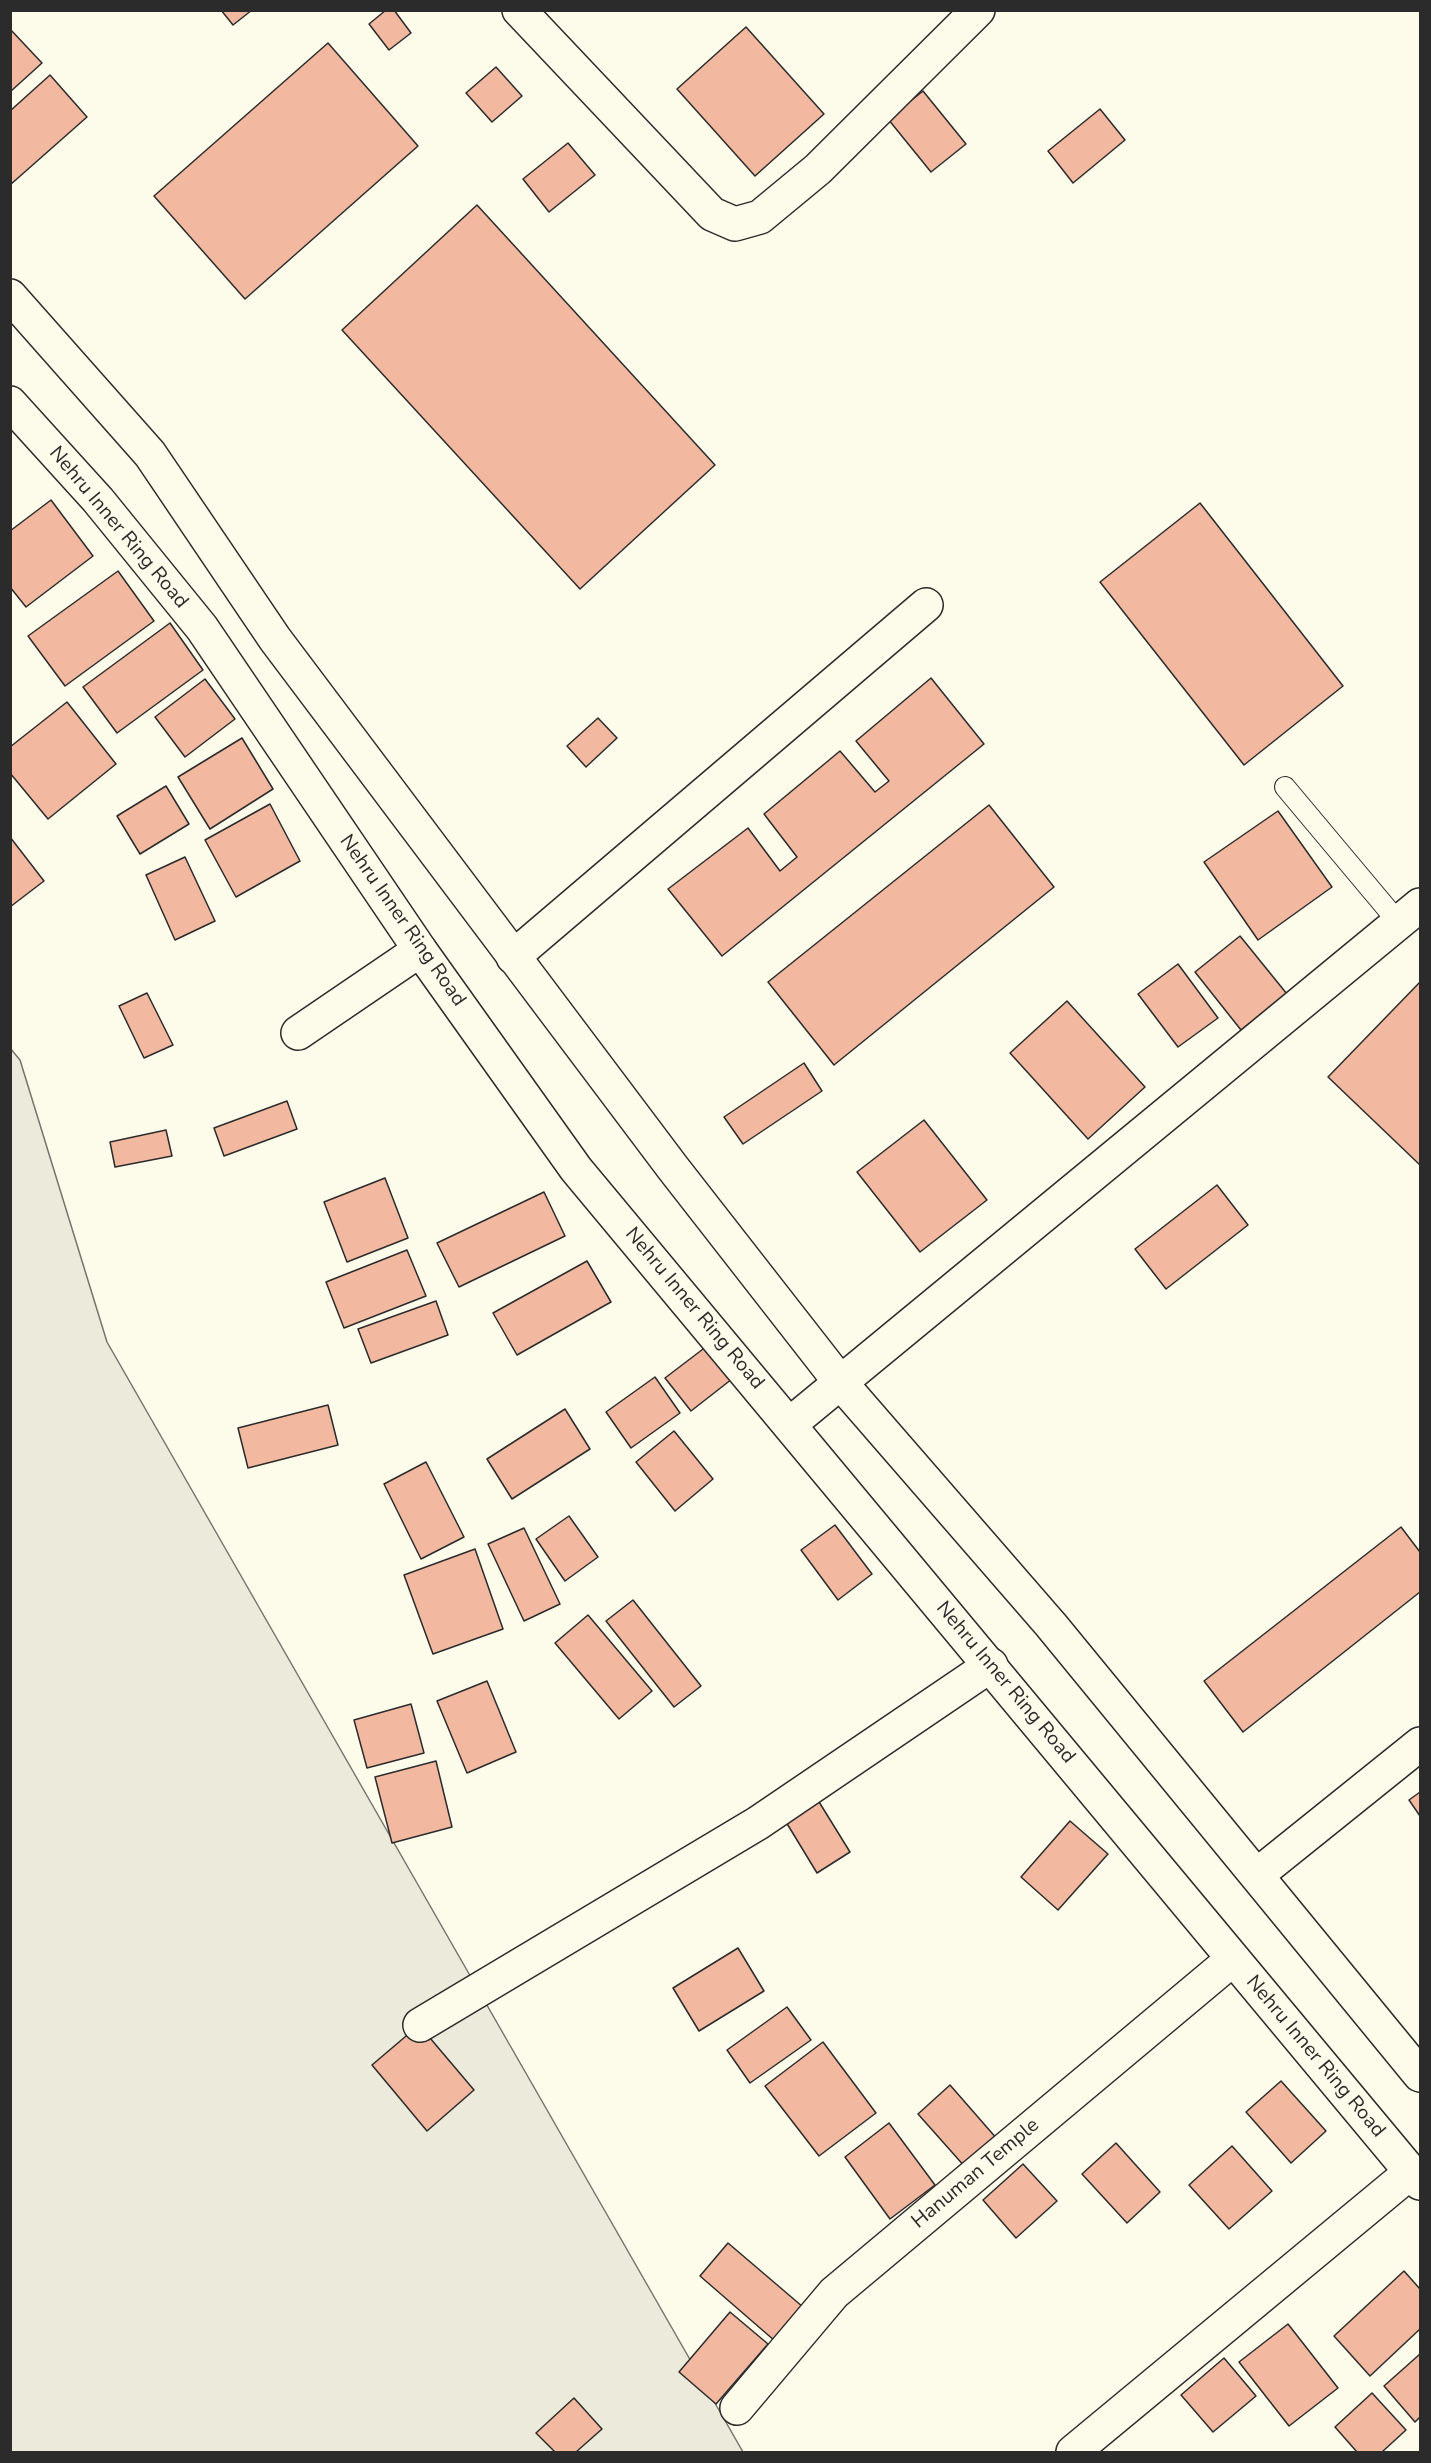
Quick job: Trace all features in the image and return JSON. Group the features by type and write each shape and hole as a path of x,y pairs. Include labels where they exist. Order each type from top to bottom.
{"main road":[{"path":"519,10 712,214 735,224 760,217 819,169 978,10"},
{"path":"10,296 150,454 275,639 513,957 840,1382 1051,1625 1420,2075"},
{"name":"Nehru Inner Ring Road","path":"10,404 98,500 202,628 420,950 576,1168 1416,2177"},
{"path":"513,957 926,605"},
{"path":"790,1424 1410,914"},
{"path":"298,1034 420,950"},
{"path":"420,2025 758,1823 991,1665"},
{"path":"1257,1875 1420,1744"},
{"name":"Hanuman Temple","path":"737,2408 834,2293 1233,1959"},
{"path":"1073,2452 1416,2177"}],"lane":[{"path":"1285,787 1410,914"}],"shaded area":[{"path":"10,1048 20,1060 107,1342 743,2452 11,2452"}],"building":[{"path":"221,10 252,10 233,25"},
{"path":"386,10 394,10 411,33 389,50 369,24"},
{"path":"746,27 824,114 755,176 677,89"},
{"path":"10,29 42,63 10,92"},
{"path":"328,43 418,146 245,299 154,196"},
{"path":"496,67 522,96 492,122 466,93"},
{"path":"50,75 87,117 10,185 10,111"},
{"path":"923,91 966,144 931,172 888,119"},
{"path":"1100,109 1125,140 1073,183 1048,151"},
{"path":"568,143 595,175 549,212 523,179"},
{"path":"477,205 715,465 580,589 342,330"},
{"path":"51,500 93,556 26,607 10,587 10,531"},
{"path":"1200,503 1343,686 1244,765 1100,582"},
{"path":"118,571 154,621 65,686 28,636"},
{"path":"170,623 203,670 117,733 83,687"},
{"path":"931,678 984,744 722,956 668,889 748,828 780,871 797,857 764,814 840,751 875,792 889,781 856,741"},
{"path":"205,679 235,719 185,757 155,717"},
{"path":"67,702 116,764 48,819 10,773 10,747"},
{"path":"598,718 617,738 586,767 567,746"},
{"path":"242,738 273,789 210,829 178,777"},
{"path":"166,786 189,824 140,854 117,816"},
{"path":"270,804 300,861 236,897 205,840"},
{"path":"989,805 1054,887 834,1065 768,982"},
{"path":"1278,811 1332,887 1258,940 1204,862"},
{"path":"10,837 44,881 10,907"},
{"path":"185,857 215,921 175,940 146,875"},
{"path":"1240,936 1287,994 1241,1030 1195,972"},
{"path":"1178,964 1218,1018 1178,1047 1138,994"},
{"path":"1420,982 1420,1165 1328,1077"},
{"path":"147,993 173,1045 144,1058 119,1006"},
{"path":"1067,1001 1145,1087 1088,1139 1010,1053"},
{"path":"804,1063 822,1091 743,1144 724,1117"},
{"path":"287,1101 297,1129 224,1156 214,1128"},
{"path":"924,1120 987,1200 920,1252 857,1172"},
{"path":"166,1130 172,1156 115,1167 110,1142"},
{"path":"385,1178 408,1238 347,1262 324,1202"},
{"path":"1217,1185 1248,1225 1166,1289 1135,1249"},
{"path":"544,1192 565,1236 459,1287 437,1243"},
{"path":"407,1250 426,1296 344,1328 326,1282"},
{"path":"587,1261 611,1302 517,1355 493,1313"},
{"path":"436,1301 448,1335 371,1363 358,1329"},
{"path":"707,1346 732,1379 691,1411 665,1378"},
{"path":"655,1377 680,1413 631,1448 606,1412"},
{"path":"328,1405 338,1445 248,1468 238,1428"},
{"path":"565,1409 590,1449 512,1499 487,1459"},
{"path":"674,1431 713,1479 675,1511 636,1462"},
{"path":"426,1462 464,1537 421,1559 384,1484"},
{"path":"569,1516 598,1557 565,1581 536,1539"},
{"path":"835,1525 872,1574 838,1600 801,1550"},
{"path":"1401,1527 1420,1552 1420,1592 1243,1732 1204,1681"},
{"path":"524,1528 560,1604 524,1621 488,1544"},
{"path":"475,1549 503,1629 433,1654 404,1575"},
{"path":"633,1600 701,1686 674,1707 606,1621"},
{"path":"588,1615 652,1691 619,1719 555,1643"},
{"path":"487,1681 516,1752 467,1773 437,1701"},
{"path":"411,1704 424,1753 367,1768 354,1720"},
{"path":"436,1761 452,1827 392,1843 375,1777"},
{"path":"1420,1792 1420,1816 1409,1800"},
{"path":"816,1797 850,1852 817,1873 783,1817"},
{"path":"1070,1821 1108,1854 1058,1910 1021,1877"},
{"path":"738,1948 764,1991 699,2031 673,1988"},
{"path":"787,2007 811,2040 750,2083 727,2050"},
{"path":"419,2025 474,2090 427,2131 372,2065"},
{"path":"823,2042 876,2113 819,2156 765,2086"},
{"path":"1281,2081 1326,2131 1291,2163 1246,2112"},
{"path":"950,2085 998,2140 966,2168 918,2114"},
{"path":"889,2123 935,2185 890,2219 845,2157"},
{"path":"1116,2143 1160,2192 1127,2223 1082,2174"},
{"path":"1232,2146 1272,2191 1229,2229 1189,2185"},
{"path":"1023,2164 1057,2201 1016,2238 983,2200"},
{"path":"728,2243 803,2307 775,2341 700,2276"},
{"path":"1404,2271 1420,2289 1420,2329 1370,2376 1334,2336"},
{"path":"730,2312 768,2344 716,2404 679,2372"},
{"path":"1288,2324 1338,2388 1289,2426 1239,2362"},
{"path":"1420,2354 1420,2417 1415,2422 1384,2386"},
{"path":"1224,2358 1256,2396 1213,2432 1181,2395"},
{"path":"1372,2393 1406,2430 1382,2452 1357,2452 1335,2427"},
{"path":"574,2398 602,2429 576,2452 555,2452 536,2433"}]}
